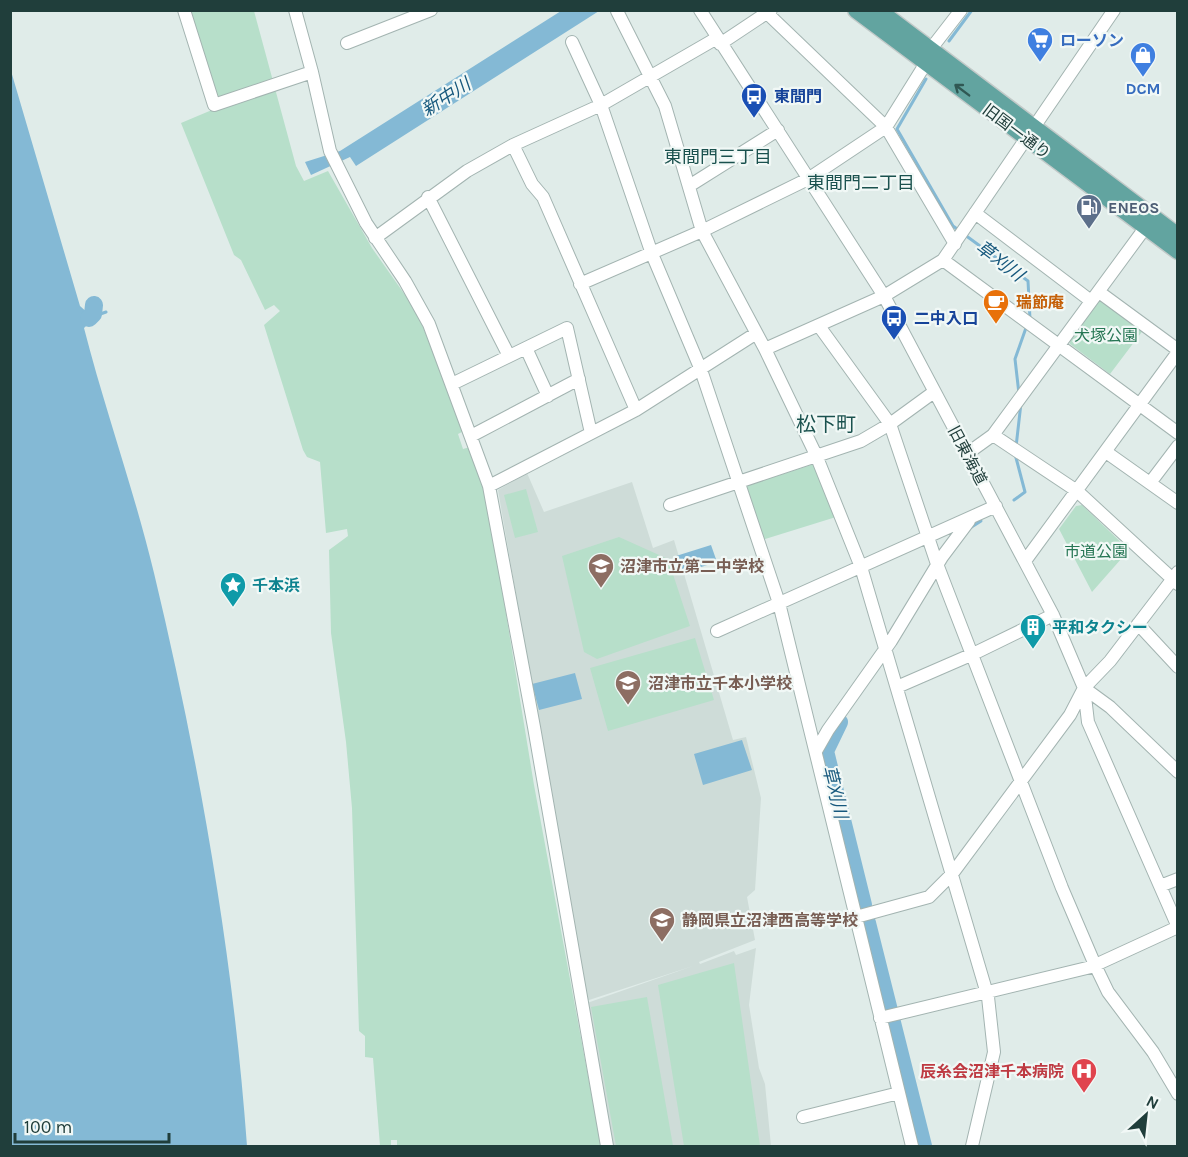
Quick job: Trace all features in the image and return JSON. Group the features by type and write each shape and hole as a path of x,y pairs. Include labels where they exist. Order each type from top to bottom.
{"main road":[{"name":"旧国一通り","path":"856,10 928,56 1030,133 1178,237"},
{"name":"旧国一通り","path":"878,10 928,56"},
{"name":"旧国一通り","path":"1030,133 1145,228 1178,251"}],"street":[{"path":"184,10 214,105 312,72"},
{"path":"294,10 312,72 330,153 375,238 405,281 429,324 489,486 607,1146"},
{"path":"347,43 431,10"},
{"name":"旧東海道","path":"700,10 884,296 1025,561 1053,615 1084,688 1088,722 1177,927"},
{"path":"580,284 702,231 808,178 886,127 928,56 961,10"},
{"path":"765,349 884,296 943,260 1114,10"},
{"path":"617,11 666,106 702,231 765,349 816,455 861,567 987,992 994,1052 972,1146"},
{"path":"375,238 428,197 467,171 513,145 601,105 769,12 886,127 955,244"},
{"path":"572,42 601,105 652,254 701,370 779,603 912,1146"},
{"path":"689,186 778,130"},
{"path":"513,145 532,184 543,197 636,410"},
{"path":"428,197 509,356"},
{"path":"975,213 1178,351 1025,561"},
{"path":"968,453 993,435 1145,228"},
{"path":"943,260 1178,433"},
{"path":"819,326 890,424 937,564 1095,964 1108,992 1153,1052 1178,1094"},
{"path":"452,384 567,328 591,433"},
{"path":"489,486 636,410 755,334"},
{"path":"526,348 548,396"},
{"path":"471,436 579,379"},
{"path":"670,505 861,441 890,424 934,392"},
{"path":"856,917 929,897 952,874 1070,715 1084,688 1110,661 1176,579 1077,491 993,435"},
{"path":"1150,483 1178,446"},
{"path":"1106,452 1178,503"},
{"path":"717,631 996,506"},
{"path":"816,752 828,730 885,648 937,564 971,518"},
{"path":"897,687 973,654 1053,615"},
{"path":"1138,624 1178,667"},
{"path":"1084,688 1110,707 1178,772"},
{"path":"1160,886 1178,879"},
{"path":"880,1018 1095,964 1177,927"},
{"path":"803,1117 899,1093"}],"shaded area":[{"path":"527,473 544,512 632,482 653,548 674,540 733,740 746,737 761,798 755,890 747,897 755,940 699,962 700,964 734,951 736,955 756,948 749,1005 759,1068 765,1084 771,1146 612,1146 587,1003 693,966 586,1001 498,490"}],"green space":[{"path":"188,11 254,11 296,166 304,181 328,171 372,248 417,312 464,431 458,434 463,449 470,447 482,482 494,540 534,785 601,1146 397,1146 397,1140 391,1140 391,1146 380,1146 373,1058 365,1057 365,1036 359,1031 352,808 346,742 331,633 329,550 348,536 347,529 326,533 320,462 307,457 303,450 264,325 280,311 274,305 265,310 241,260 234,255 181,123 219,107"},
{"name":"犬塚公園","path":"1100,299 1144,329 1110,374 1070,344 1069,339"},
{"path":"814,464 836,517 762,540 746,486"},
{"path":"526,489 538,532 515,538 504,495"},
{"name":"市道公園","path":"1082,505 1129,550 1092,592 1059,529 1076,506"},
{"path":"619,537 668,559 690,626 597,659 584,652 562,556"},
{"path":"695,638 714,700 608,731 590,668"},
{"path":"734,963 760,1146 684,1146 658,985"},
{"path":"647,997 673,1146 616,1146 591,1007"}],"water":[{"path":"561,11 599,11 356,166 350,157 311,175 305,162 340,151"},
{"path":"11,71 80,306 89,314 89,323 84,328 146,542 186,715 223,929 233,1001 247,1146 11,1146"},
{"path":"711,545 717,562 682,573 676,556"},
{"path":"575,673 582,699 539,710 532,684"},
{"path":"742,740 752,770 703,785 694,754"}],"waterway":[{"name":"草刈川","path":"949,41 972,10"},
{"name":"草刈川","path":"926,79 897,129 953,226 960,231"},
{"name":"草刈川","path":"965,235 1028,281 1030,319"},
{"name":"新中川","path":"89,318 93,314 94,305"},
{"path":"89,318 106,312"},
{"name":"草刈川","path":"1019,394 1015,359 1027,325"},
{"name":"草刈川","path":"1016,447 1021,403"},
{"name":"草刈川","path":"1014,500 1025,492 1015,454"},
{"name":"草刈川","path":"970,528 981,521"},
{"name":"草刈川","path":"839,722 825,751 863,905"},
{"name":"草刈川","path":"867,923 923,1146"}],"place":[{"name":"ローソン","path":"1040,63"},
{"name":"DCM","path":"1143,78"},
{"name":"東間門","path":"754,119"},
{"name":"ENEOS","path":"1089,230"},
{"name":"瑞節庵","path":"996,325"},
{"name":"二中入口","path":"894,341"},
{"name":"沼津市立第二中学校","path":"601,589"},
{"name":"千本浜","path":"233,608"},
{"name":"平和タクシー","path":"1033,650"},
{"name":"沼津市立千本小学校","path":"628,706"},
{"name":"静岡県立沼津西高等学校","path":"662,943"},
{"name":"辰糸会沼津千本病院","path":"1084,1094"}],"district":[{"name":"東間門三丁目","path":"718,157"},
{"name":"東間門二丁目","path":"861,183"},
{"name":"松下町","path":"826,424"}]}
